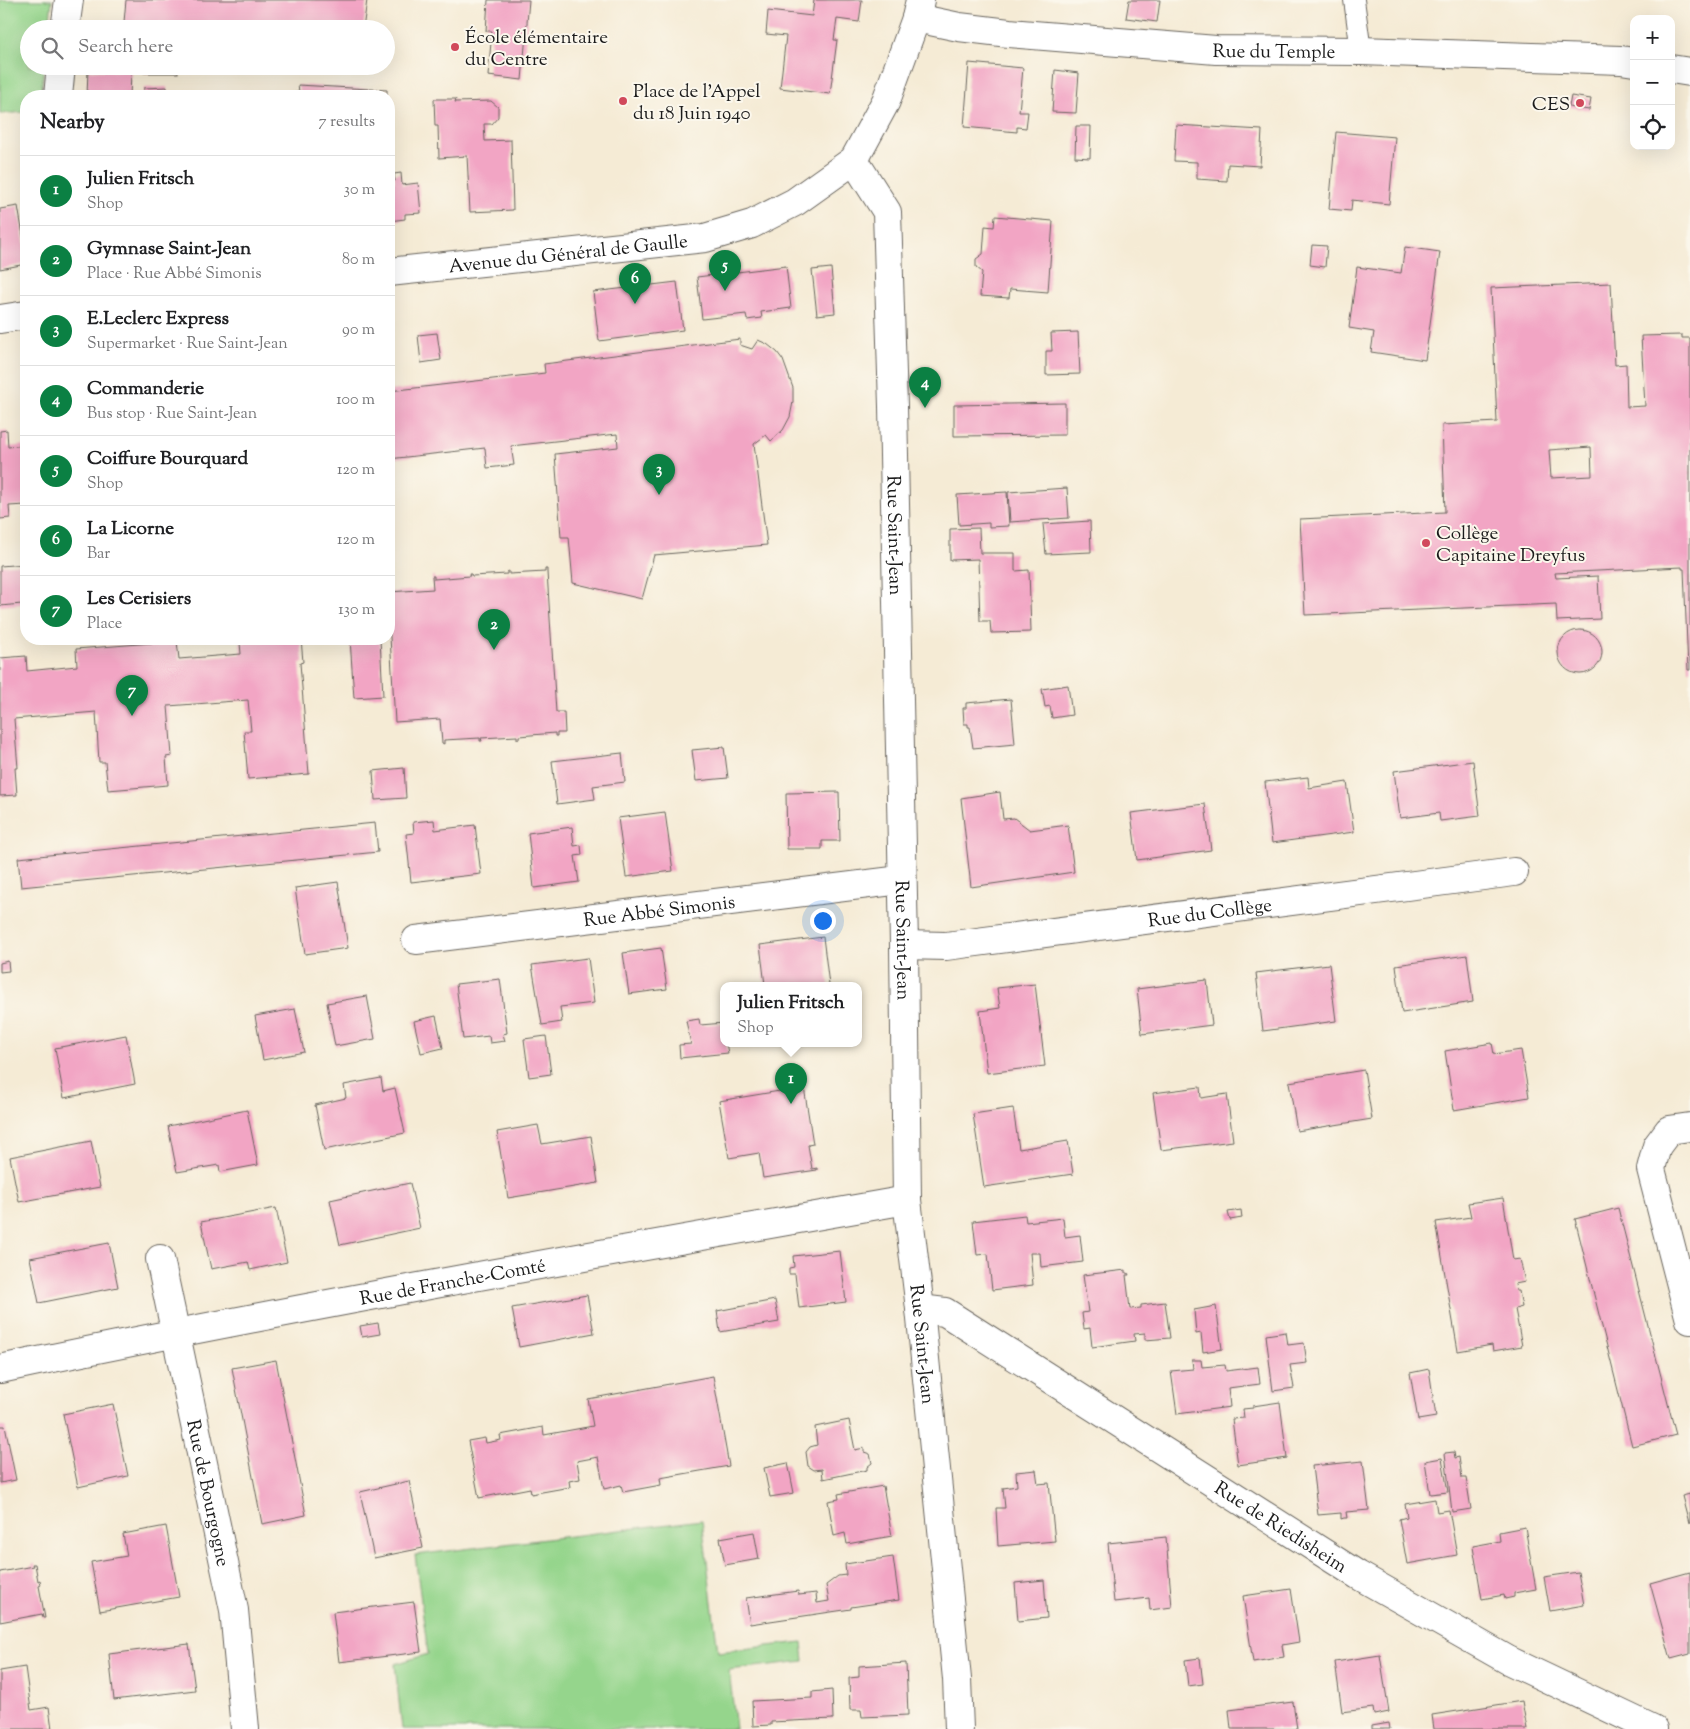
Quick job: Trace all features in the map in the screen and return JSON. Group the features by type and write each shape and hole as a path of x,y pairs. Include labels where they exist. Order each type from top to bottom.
{"street":[{"path":"67,20 69,0"},
{"name":"Rue du Temple","path":"918,9 960,27 1009,33 1216,50 1361,51 1630,61"},
{"name":"Avenue du Général de Gaulle","path":"395,271 705,238 752,224 795,202 854,160 886,101 918,9"},
{"path":"1675,69 1690,72"},
{"path":"59,90 60,75"},
{"name":"Rue Saint-Jean","path":"854,160 887,212 893,406 901,880 904,945 907,1200 920,1309 957,1679 959,1729"},
{"path":"0,320 20,316"},
{"name":"Rue du Collège","path":"904,945 946,946 1514,872"},
{"name":"Rue Abbé Simonis","path":"416,940 901,880"},
{"path":"1679,1128 1657,1146 1651,1169 1690,1320"},
{"name":"Rue de Franche-Comté","path":"0,1369 175,1332 512,1269 907,1200"},
{"name":"Rue de Bourgogne","path":"160,1259 234,1610 245,1729"},
{"name":"Rue de Riedisheim","path":"920,1309 945,1312 1358,1575 1508,1660 1653,1729"}],"lane":[{"path":"1354,0 1361,51"}],"green space":[{"path":"0,0 52,0 50,20 20,20 20,75 43,75 42,90 20,90 20,112 0,114"},
{"path":"702,1520 718,1652 802,1642 804,1661 729,1670 736,1729 402,1729 395,1664 428,1654 415,1555"}],"building":[{"path":"126,0 367,0 364,20 124,20"},
{"path":"488,0 529,0 522,80 488,76 492,31 486,31"},
{"path":"814,0 862,0 859,22 837,19 834,40 837,40 830,94 780,88 786,36 766,34 768,11 812,16"},
{"path":"1129,0 1160,0 1157,22 1126,18"},
{"path":"969,63 1023,68 1019,112 1028,112 1026,128 1017,127 1017,132 964,127"},
{"path":"1055,70 1079,73 1076,113 1052,112"},
{"path":"88,75 131,75 130,90 87,90"},
{"path":"298,85 387,90 299,90"},
{"path":"167,87 167,90 144,90 144,88"},
{"name":"CES","path":"1571,96 1591,99 1589,110 1569,107"},
{"path":"434,99 456,99 455,102 491,101 498,107 498,117 492,124 484,124 485,141 511,140 513,210 470,212 467,156 439,158 438,126 435,126"},
{"path":"1176,125 1262,130 1260,166 1228,164 1227,181 1197,179 1197,162 1174,161"},
{"path":"1076,126 1091,126 1090,158 1075,157"},
{"path":"1336,132 1395,137 1389,204 1352,200 1351,211 1329,209"},
{"path":"401,173 402,185 418,183 421,213 405,214 405,219 395,220 395,174"},
{"path":"18,206 20,218 20,265 0,269 0,209"},
{"path":"995,216 1053,221 1048,292 1010,289 1009,298 980,296 982,272 976,267 976,259 983,254 985,226 994,227"},
{"path":"1312,245 1327,246 1325,267 1310,265"},
{"path":"1405,247 1440,252 1425,360 1371,352 1374,332 1349,328 1357,267 1401,273"},
{"path":"786,266 791,308 761,312 762,318 747,320 746,314 702,319 697,277"},
{"path":"831,268 835,313 817,315 812,270"},
{"path":"677,282 683,330 599,341 593,292"},
{"path":"1611,283 1615,365 1626,364 1627,407 1645,406 1641,336 1682,335 1682,338 1690,338 1690,670 1688,670 1684,569 1682,567 1555,573 1556,578 1598,576 1600,619 1557,621 1556,604 1305,615 1300,519 1445,512 1442,425 1497,422 1491,288","holes":["1591,447 1592,476 1551,478 1549,450"]},
{"path":"1078,332 1080,374 1046,375 1046,351 1052,351 1051,333"},
{"path":"437,333 441,360 421,363 418,335"},
{"path":"740,339 740,345 752,349 758,340 777,352 783,360 793,388 793,402 790,417 783,430 771,441 766,435 754,444 767,545 654,555 642,599 573,583 569,537 561,537 555,454 618,447 617,434 511,446 514,465 487,468 485,448 395,458 395,390 545,373 544,364"},
{"path":"1065,403 1065,435 954,436 954,405"},
{"path":"7,430 8,447 20,446 20,505 9,506 10,518 0,519 0,431"},
{"path":"1067,488 1069,518 1010,522 1008,492"},
{"path":"1007,492 1009,526 989,527 989,523 959,525 957,495"},
{"path":"1090,521 1091,552 1046,554 1043,524"},
{"path":"979,528 980,553 1015,553 1015,571 1029,570 1031,632 991,633 990,621 980,621 978,559 950,560 950,529"},
{"path":"20,564 20,604 0,606 0,566"},
{"path":"545,569 547,569 556,712 564,712 565,733 557,733 557,736 555,736 555,733 519,736 519,739 517,739 517,736 481,738 482,741 480,741 480,738 444,740 444,744 442,743 440,719 395,722 390,645 395,645 395,592 433,589 432,576 434,576 434,579 470,576 469,574 472,576 507,574 509,571 509,574 545,572"},
{"path":"1580,630 1592,634 1598,640 1602,652 1598,664 1592,670 1580,674 1568,670 1562,664 1558,652 1562,640 1568,634"},
{"path":"126,645 177,645 179,659 241,654 240,645 302,645 303,662 300,663 309,774 248,779 244,731 251,731 248,700 168,706 172,756 166,757 168,785 108,790 105,762 99,762 96,712 14,719 18,768 15,768 17,795 0,796 0,658 26,656 27,671 77,666 76,649"},
{"path":"350,645 380,645 383,696 354,698"},
{"path":"1068,685 1072,715 1052,718 1050,706 1045,707 1042,689"},
{"path":"1011,699 1015,744 973,748 970,727 968,727 968,724 964,724 963,708 966,708 966,703"},
{"path":"724,747 728,778 696,781 692,750"},
{"path":"622,753 625,782 593,786 595,799 557,804 552,761"},
{"path":"1473,761 1480,816 1440,821 1439,813 1400,818 1394,771"},
{"path":"404,768 406,798 375,800 373,771"},
{"path":"1308,777 1309,788 1347,782 1354,832 1272,843 1265,782"},
{"path":"839,792 840,841 822,841 822,849 787,849 786,793"},
{"path":"1000,792 1003,819 1014,818 1030,830 1068,825 1074,872 971,887 961,798"},
{"path":"1205,804 1211,850 1137,860 1131,813"},
{"path":"665,812 673,871 626,877 618,818"},
{"path":"434,820 435,830 475,825 481,874 411,882 406,834 414,833 413,822"},
{"path":"375,823 378,852 21,887 18,858"},
{"path":"572,827 574,846 581,845 582,855 575,856 579,882 534,888 528,833"},
{"path":"338,882 348,948 305,954 295,888"},
{"path":"823,937 829,982 765,982 760,945"},
{"path":"661,948 667,989 629,994 623,953"},
{"path":"1467,955 1473,1002 1402,1013 1396,965"},
{"path":"588,958 594,1003 560,1007 562,1022 542,1025 532,965"},
{"path":"8,961 9,971 0,972 0,963"},
{"path":"1329,964 1336,1021 1263,1031 1256,973"},
{"path":"500,979 507,1033 503,1034 505,1041 490,1043 489,1036 463,1039 456,984"},
{"path":"1207,980 1212,1025 1142,1034 1137,989"},
{"path":"1035,984 1045,1066 987,1073 980,1011 1000,1008 997,988"},
{"path":"367,996 375,1039 335,1046 327,1003"},
{"path":"295,1009 304,1052 263,1060 255,1016"},
{"path":"436,1016 443,1048 421,1053 414,1021"},
{"path":"699,1019 700,1025 720,1023 720,1047 727,1047 728,1053 680,1058 679,1045 691,1044 686,1021"},
{"path":"126,1035 135,1084 64,1098 55,1048"},
{"path":"546,1036 551,1074 529,1077 524,1039"},
{"path":"1492,1043 1494,1054 1521,1050 1529,1097 1454,1110 1445,1051"},
{"path":"1364,1070 1372,1119 1297,1131 1289,1082"},
{"path":"381,1078 383,1091 395,1088 405,1133 324,1150 315,1105 346,1098 344,1085"},
{"path":"804,1087 813,1144 808,1145 812,1169 817,1168 817,1170 763,1178 759,1153 729,1158 719,1101"},
{"path":"1200,1087 1201,1098 1227,1094 1233,1141 1161,1150 1153,1093"},
{"path":"1013,1108 1019,1149 1068,1141 1073,1174 984,1187 973,1114"},
{"path":"247,1110 258,1165 220,1172 219,1165 177,1172 168,1126"},
{"path":"538,1125 542,1144 591,1136 598,1183 508,1198 497,1132"},
{"path":"91,1141 100,1187 19,1202 10,1157"},
{"path":"410,1183 420,1228 340,1245 330,1200"},
{"path":"1503,1198 1513,1260 1520,1259 1525,1282 1515,1284 1516,1291 1519,1291 1522,1307 1515,1309 1522,1346 1493,1351 1492,1345 1458,1351 1436,1222 1471,1217 1468,1203"},
{"path":"276,1208 287,1262 250,1270 248,1262 211,1269 201,1222"},
{"path":"1618,1208 1676,1435 1632,1446 1575,1219"},
{"path":"1241,1210 1242,1218 1230,1220 1228,1212"},
{"path":"1025,1215 1026,1222 1063,1218 1065,1237 1080,1235 1083,1262 1041,1267 1040,1253 1030,1253 1033,1285 992,1290 988,1254 977,1255 973,1221"},
{"path":"109,1243 118,1287 39,1303 30,1258"},
{"path":"840,1251 846,1302 799,1308 795,1274 789,1274 789,1268 794,1267 793,1256"},
{"path":"1126,1270 1126,1273 1129,1275 1126,1275 1130,1309 1141,1308 1141,1305 1165,1302 1170,1338 1145,1340 1145,1333 1134,1334 1135,1341 1092,1347 1090,1328 1084,1329 1082,1313 1088,1312 1083,1275"},
{"path":"587,1295 594,1333 519,1347 512,1308"},
{"path":"775,1300 779,1322 720,1332 717,1311"},
{"path":"1216,1306 1222,1349 1203,1352 1201,1333 1196,1334 1194,1310"},
{"path":"378,1323 380,1334 362,1337 360,1326"},
{"path":"1286,1332 1288,1345 1304,1343 1307,1363 1290,1365 1294,1388 1273,1391 1266,1335"},
{"path":"276,1360 306,1515 262,1524 232,1368"},
{"path":"1192,1360 1201,1360 1202,1367 1225,1365 1226,1371 1258,1367 1260,1384 1228,1388 1230,1407 1177,1414 1171,1371 1193,1369"},
{"path":"1429,1369 1436,1417 1418,1420 1410,1373"},
{"path":"713,1376 729,1466 660,1478 661,1485 623,1492 621,1485 604,1489 598,1457 577,1461 580,1479 569,1481 570,1487 531,1494 530,1488 479,1498 468,1441 485,1438 486,1443 501,1440 500,1435 543,1427 544,1435 593,1426 588,1399"},
{"path":"1280,1402 1287,1458 1238,1465 1232,1419 1244,1418 1243,1409"},
{"path":"113,1404 128,1476 78,1487 63,1414"},
{"path":"849,1420 855,1450 864,1448 864,1452 870,1454 872,1463 867,1467 867,1470 823,1479 822,1469 814,1470 808,1466 806,1452 810,1447 817,1445 815,1427"},
{"path":"0,1426 5,1426 16,1480 0,1483"},
{"path":"1454,1452 1455,1458 1459,1457 1462,1478 1466,1478 1471,1509 1452,1512 1445,1453"},
{"path":"1442,1458 1448,1492 1430,1494 1425,1461"},
{"path":"1363,1461 1369,1510 1346,1512 1347,1518 1341,1519 1341,1513 1318,1515 1312,1466"},
{"path":"788,1463 794,1493 770,1497 764,1468"},
{"path":"1036,1470 1038,1484 1049,1483 1055,1541 998,1546 996,1508 1005,1508 1003,1488 1017,1486 1016,1472"},
{"path":"409,1481 423,1548 374,1558 360,1492"},
{"path":"883,1486 892,1536 847,1544 845,1533 834,1536 828,1501 839,1499 838,1494"},
{"path":"1690,1494 1690,1523 1689,1523 1682,1496"},
{"path":"1435,1499 1437,1512 1449,1510 1457,1555 1407,1564 1399,1519 1407,1517 1405,1504"},
{"path":"166,1526 179,1597 100,1611 91,1562 127,1556 123,1534"},
{"path":"1525,1527 1536,1589 1514,1593 1514,1597 1505,1599 1504,1595 1482,1599 1473,1546 1500,1541 1499,1532"},
{"path":"754,1532 759,1559 725,1565 720,1538"},
{"path":"1166,1537 1172,1607 1150,1610 1149,1598 1114,1602 1108,1543"},
{"path":"893,1557 899,1600 750,1624 746,1598 798,1591 799,1595 816,1593 817,1603 829,1601 826,1585 838,1576 846,1575 845,1564"},
{"path":"32,1564 35,1564 38,1581 40,1580 41,1585 39,1586 45,1618 43,1618 42,1614 0,1622 0,1572 33,1566"},
{"path":"1578,1572 1584,1605 1550,1611 1544,1577"},
{"path":"1690,1572 1690,1654 1671,1659 1650,1583"},
{"path":"1044,1580 1047,1618 1018,1621 1015,1583"},
{"path":"1291,1589 1299,1642 1282,1645 1284,1657 1253,1662 1243,1596"},
{"path":"414,1602 421,1652 339,1662 333,1612"},
{"path":"189,1644 195,1690 114,1700 109,1654"},
{"path":"1380,1655 1389,1712 1374,1715 1373,1708 1342,1712 1335,1662"},
{"path":"1200,1658 1203,1684 1188,1686 1185,1660"},
{"path":"906,1663 908,1715 862,1717 861,1710 850,1710 849,1678 859,1677 859,1666"},
{"path":"25,1667 31,1710 49,1707 52,1729 0,1729 0,1671"},
{"path":"832,1690 833,1719 771,1722 771,1725 753,1726 752,1701 812,1698 812,1692"},
{"path":"1522,1701 1527,1729 1434,1729 1432,1715"},
{"path":"1293,1702 1297,1729 1231,1729 1229,1710"},
{"path":"1389,1723 1390,1729 1372,1729 1372,1726"}],"place":[{"name":"École élémentaire du Centre","path":"455,47"},
{"name":"Place de l'Appel du 18 Juin 1940","path":"623,101"},
{"name":"CES","path":"1580,103"},
{"name":"Coiffure Bourquard","path":"725,291"},
{"name":"La Licorne","path":"635,304"},
{"name":"Commanderie","path":"925,408"},
{"name":"E.Leclerc Express","path":"659,495"},
{"name":"Collège Capitaine Dreyfus","path":"1426,543"},
{"name":"Gymnase Saint-Jean","path":"494,650"},
{"name":"Les Cerisiers","path":"132,716"},
{"name":"Julien Fritsch","path":"791,1104"}]}
